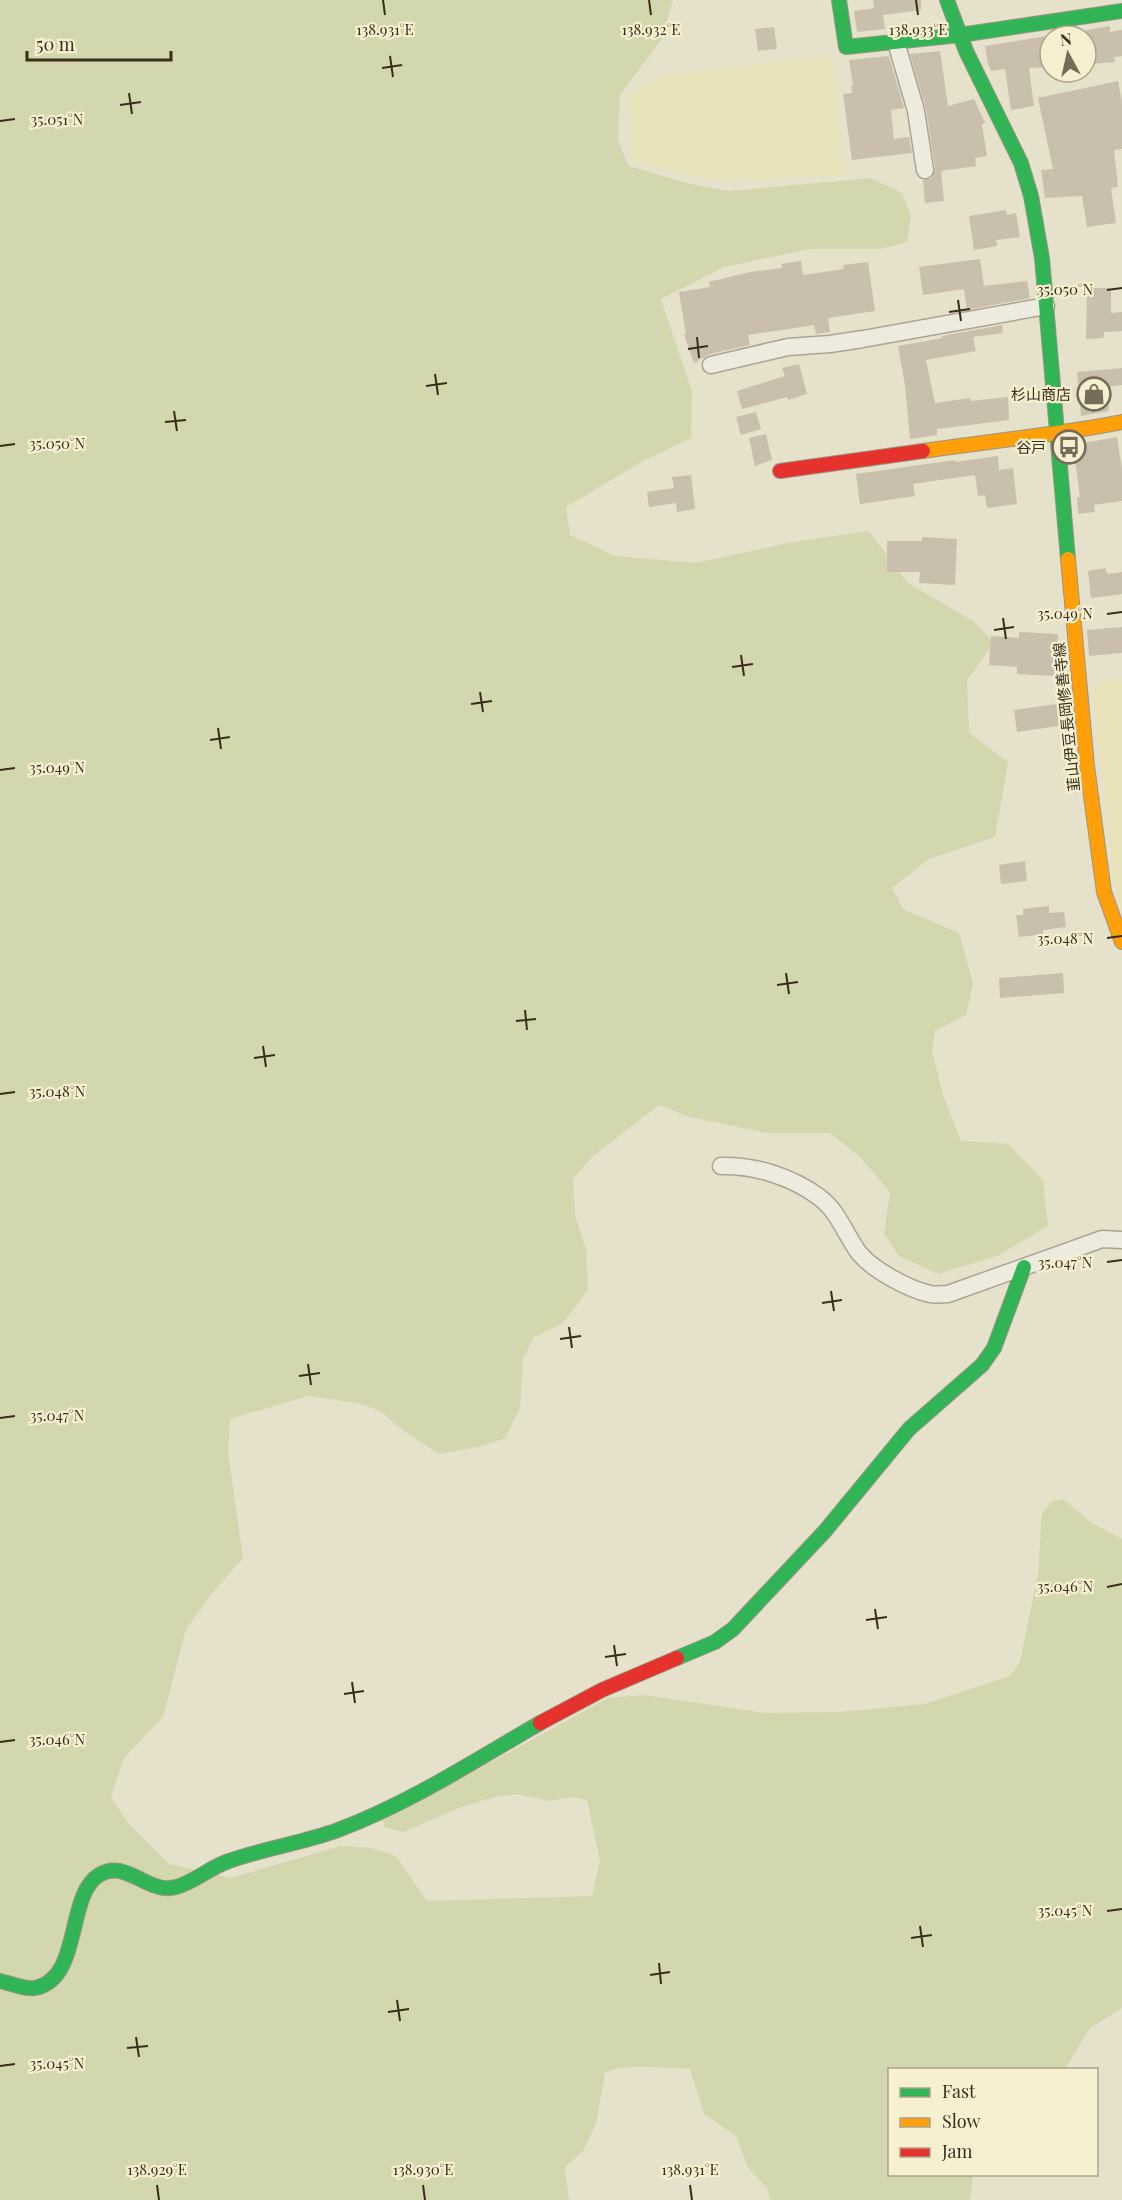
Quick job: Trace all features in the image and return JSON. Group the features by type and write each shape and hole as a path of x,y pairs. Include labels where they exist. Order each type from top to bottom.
{"street":[{"path":"839,0 846,47 960,35 1122,11"},
{"name":"韮山伊豆長岡修善寺線","path":"947,0 960,35 1021,163 1031,196 1038,237 1059,434 1077,673 1087,766 1104,892 1122,942"},
{"path":"896,42 916,111 925,170"},
{"path":"711,365 788,346 830,344 863,339 1046,306"},
{"path":"780,471 1011,438 1059,434 1122,422"},
{"path":"721,1166 737,1166 784,1177 820,1198 840,1219 860,1254 883,1274 931,1294 948,1294 1102,1239 1122,1240"},
{"path":"0,1981 34,1989 50,1982 64,1961 87,1885 95,1876 105,1871 116,1870 160,1890 170,1890 192,1881 208,1869 226,1861 328,1834 378,1812 437,1781 568,1706 715,1642 733,1629 825,1531 909,1429 982,1365 993,1348 1024,1267"}],"shaded area":[{"path":"832,56 846,175 718,181 633,161 629,94 663,75"},
{"path":"1122,679 1122,912 1115,889 1093,697 1095,687 1101,681"}],"green space":[{"path":"0,0 673,0 662,39 620,95 618,141 629,166 690,184 729,191 871,178 902,193 911,216 907,242 881,249 810,249 724,267 661,299 692,391 691,438 643,461 566,507 570,535 615,556 696,563 793,542 869,531 908,583 973,621 994,642 967,681 969,733 1008,762 995,837 929,859 892,888 904,910 959,933 973,984 966,1015 935,1031 932,1051 943,1095 961,1141 1008,1144 1043,1180 1048,1226 997,1256 938,1274 899,1256 884,1234 890,1192 859,1156 830,1133 766,1133 690,1117 659,1105 593,1156 573,1179 575,1215 586,1249 588,1290 563,1323 534,1337 523,1359 520,1409 504,1439 478,1447 439,1454 401,1429 379,1410 357,1403 308,1396 230,1419 228,1452 243,1558 213,1592 186,1629 163,1717 124,1758 111,1797 128,1823 169,1864 231,1878 340,1846 371,1848 396,1856 427,1901 592,1896 600,1861 587,1800 574,1797 549,1801 517,1794 495,1797 464,1806 404,1832 384,1827 383,1818 426,1798 608,1698 644,1695 765,1713 838,1712 925,1704 1010,1676 1020,1662 1038,1574 1042,1514 1052,1501 1063,1499 1092,1523 1122,1539 1122,2008 1090,2028 1066,2068 888,2068 888,2176 973,2176 970,2200 770,2200 767,2188 747,2166 736,2136 704,2114 690,2069 646,2067 623,2068 605,2073 596,2124 583,2151 565,2167 569,2200 0,2200"}],"building":[{"path":"873,0 921,0 921,10 883,15 885,29 857,32 854,11 874,8"},
{"path":"1110,26 1110,32 1122,30 1122,56 1114,57 1115,62 1098,63 1098,28"},
{"path":"774,27 777,49 758,51 755,29"},
{"path":"1038,37 1038,68 1029,68 1034,106 1011,110 1005,69 991,71 985,46"},
{"path":"940,51 948,106 974,99 985,123 982,124 987,156 975,158 976,166 941,171 944,201 925,203 923,180 932,178 935,168 926,109 910,54"},
{"path":"889,56 904,108 891,110 894,139 909,137 912,153 852,160 843,94 852,93 849,60"},
{"path":"1118,81 1122,102 1122,149 1114,150 1118,187 1111,188 1116,223 1087,227 1082,196 1045,198 1041,170 1053,169 1038,98"},
{"path":"1006,210 1007,215 1016,213 1020,237 996,240 997,246 974,250 969,216"},
{"path":"980,259 984,286 1027,281 1030,298 967,310 964,289 923,295 919,267"},
{"path":"801,261 803,275 844,269 843,265 868,262 875,311 828,318 830,332 816,334 814,325 748,335 750,345 710,354 694,363 684,335 686,334 679,292 710,287 709,282 750,272 782,268 781,264"},
{"path":"1087,288 1111,288 1111,313 1122,312 1122,331 1104,332 1104,338 1086,339"},
{"path":"1002,325 1003,333 973,337 976,351 926,360 935,403 970,398 971,401 1008,397 1009,420 937,429 937,435 910,439 905,385 898,346"},
{"path":"799,364 807,394 742,409 737,391 785,376 782,368"},
{"path":"1122,368 1122,385 1107,387 1109,411 1081,416 1077,372"},
{"path":"756,412 761,429 741,435 736,417"},
{"path":"766,434 772,460 755,466 749,438"},
{"path":"1117,437 1122,470 1122,501 1094,505 1095,512 1078,514 1077,497 1080,497 1073,445"},
{"path":"998,456 999,470 1013,468 1017,504 987,508 985,495 978,496 975,475 913,484 915,496 860,504 856,474"},
{"path":"691,475 695,509 677,512 676,503 649,507 647,492 674,488 672,477"},
{"path":"922,537 957,539 955,585 919,583 920,572 887,572 887,541 922,541"},
{"path":"1105,568 1108,574 1122,572 1122,594 1091,598 1088,571"},
{"path":"1122,627 1122,653 1089,656 1087,630"},
{"path":"1019,632 1058,634 1055,676 1017,674 1017,667 989,665 991,636 1019,638"},
{"path":"1063,703 1066,725 1017,732 1014,710"},
{"path":"1025,861 1027,881 1001,884 999,865"},
{"path":"1049,906 1049,913 1064,912 1066,927 1043,930 1043,934 1019,937 1016,915 1023,915 1023,909"},
{"path":"1063,973 1064,993 1000,998 999,978"}],"traffic: fast":[{"path":"839,0 846,47 960,35 1122,11"},
{"path":"947,0 966,51 1021,163 1031,196 1042,258 1068,559"},
{"path":"677,1658 715,1642 733,1629 825,1531 909,1429 982,1365 994,1348 1024,1267"},
{"path":"0,1981 31,1988 50,1981 60,1969 67,1954 82,1900 89,1885 99,1875 109,1871 118,1871 128,1873 156,1886 166,1888 183,1885 229,1861 325,1835 365,1819 441,1781 540,1723"}],"traffic: slow":[{"path":"923,451 1122,422"},
{"path":"1068,559 1087,766 1104,892 1122,942"}],"traffic: jam":[{"path":"780,471 923,451"},
{"path":"540,1723 602,1690 677,1658"}],"place":[{"name":"杉山商店","path":"1094,394"},
{"name":"谷戸","path":"1069,447"}]}
